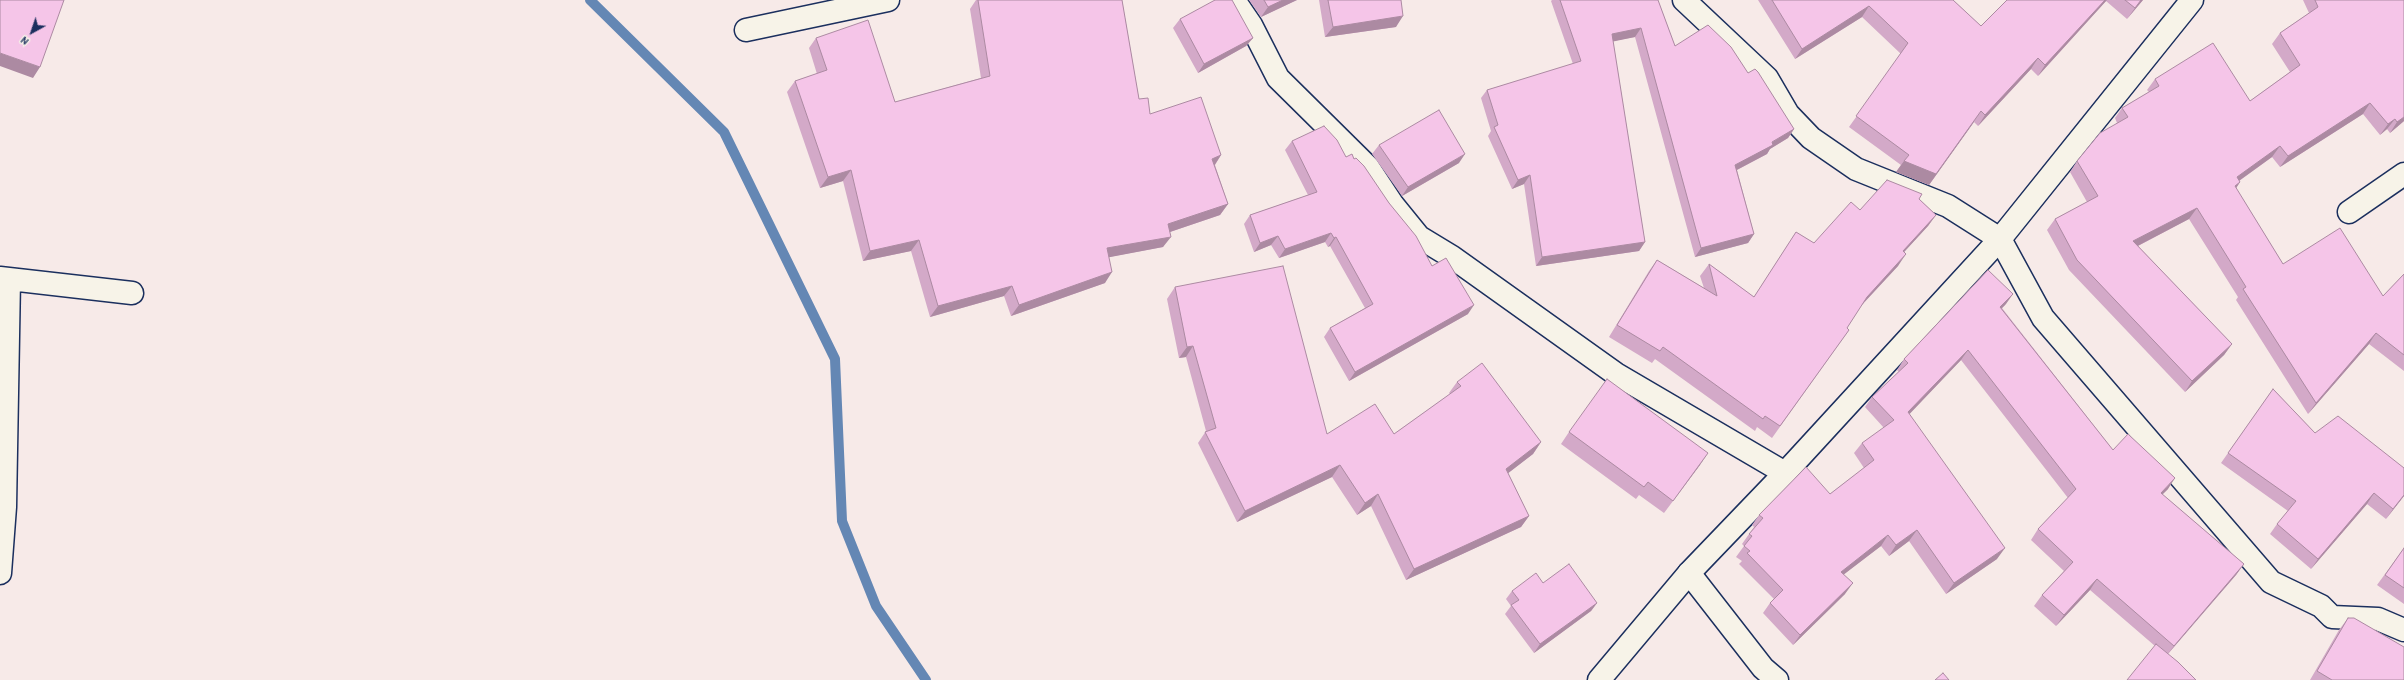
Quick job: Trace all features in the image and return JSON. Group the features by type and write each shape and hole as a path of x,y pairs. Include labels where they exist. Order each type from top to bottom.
{"street":[{"path":"746,30 888,0"},
{"path":"1234,0 1251,25 1278,78 1368,167 1393,205 1419,237 1452,257 1616,374 1785,473"},
{"path":"1684,0 1767,78 1788,114 1811,138 1856,169 1948,206 2000,239 2043,318 2271,582 2321,606 2332,617 2378,619 2404,630"},
{"path":"1599,680 1689,572 1785,473 2000,239 2192,0"},
{"path":"2349,212 2404,174"},
{"path":"0,573 6,507 4,278 132,293"},
{"path":"1689,572 1763,668 1777,680"}],"building":[{"path":"0,0 64,0 40,67 0,53"},
{"path":"978,0 1122,0 1139,99 1148,98 1150,114 1201,97 1221,155 1212,159 1228,204 1168,224 1171,237 1107,248 1112,272 1019,305 1012,286 938,306 919,240 870,251 851,170 828,177 795,81 827,70 816,38 868,20 895,102 990,76"},
{"path":"1215,0 1232,0 1253,38 1204,64 1180,19"},
{"path":"1264,0 1283,0 1268,7"},
{"path":"1328,0 1401,0 1403,16 1333,27"},
{"path":"1560,0 1658,0 1675,46 1708,25 1731,47 1748,73 1755,69 1758,72 1794,129 1772,142 1773,145 1735,165 1754,234 1701,248 1641,28 1612,34 1645,242 1542,257 1530,175 1518,180 1494,127 1498,125 1487,90 1581,61"},
{"path":"1772,0 1953,0 1981,26 2007,0 2105,0 2045,65 2038,58 1985,115 1981,111 1936,174 1904,161 1909,155 1856,116 1908,43 1869,6 1802,49"},
{"path":"2125,0 2141,0 2135,8"},
{"path":"2315,0 2404,0 2404,117 2397,122 2395,119 2388,124 2370,103 2288,156 2280,146 2237,177 2240,182 2235,186 2283,264 2340,228 2383,296 2404,274 2404,355 2376,333 2316,403 2243,289 2246,287 2197,208 2133,241 2232,344 2192,381 2077,260 2055,219 2098,196 2077,161 2100,133 2128,117 2122,108 2159,86 2155,79 2213,43 2250,101 2300,65 2280,33 2318,7"},
{"path":"1439,110 1465,154 1408,187 1379,145"},
{"path":"1324,126 1337,140 1346,157 1352,154 1354,159 1356,158 1364,166 1389,203 1416,236 1432,266 1446,258 1474,305 1355,372 1330,328 1373,304 1336,237 1334,238 1331,233 1285,249 1278,236 1260,243 1250,215 1317,192 1292,141"},
{"path":"1887,180 1922,194 1919,199 1936,215 1903,251 1906,254 1867,297 1847,328 1849,330 1780,426 1765,416 1763,419 1663,347 1660,351 1617,325 1657,260 1717,296 1709,264 1754,297 1796,232 1814,243 1851,202 1860,210"},
{"path":"1283,266 1327,434 1375,404 1394,434 1461,386 1457,382 1482,363 1541,442 1506,469 1529,516 1414,569 1378,494 1365,503 1340,465 1245,511 1205,432 1216,428 1193,346 1187,347 1175,287"},
{"path":"1988,270 2013,294 2000,307 2113,450 2128,434 2175,478 2161,493 2244,564 2174,646 2097,579 2064,615 2042,595 2073,562 2038,529 2076,489 1968,350 1908,412 2005,548 1954,583 1917,530 1896,545 1888,535 1841,572 1853,583 1800,635 1770,603 1783,590 1747,553 1750,551 1744,546 1752,536 1749,534 1763,518 1759,515 1806,467 1830,494 1874,460 1862,443 1894,420 1872,397 1908,363 1904,359"},
{"path":"1607,379 1708,453 1673,501 1648,482 1644,487 1569,432"},
{"path":"2273,389 2315,433 2338,416 2404,468 2404,495 2393,509 2374,493 2318,559 2277,524 2296,501 2228,453"},
{"path":"2404,548 2404,588 2385,575"},
{"path":"1569,564 1597,603 1540,644 1511,605 1519,600 1512,591 1536,573 1543,583"},
{"path":"2348,618 2354,618 2404,647 2404,680 2332,680 2317,671"},
{"path":"2156,644 2178,662 2196,680 2127,680"},
{"path":"1943,673 1949,680 1935,680"}],"waterway":[{"path":"590,0 724,132 835,359 842,521 876,606 926,680"}]}
